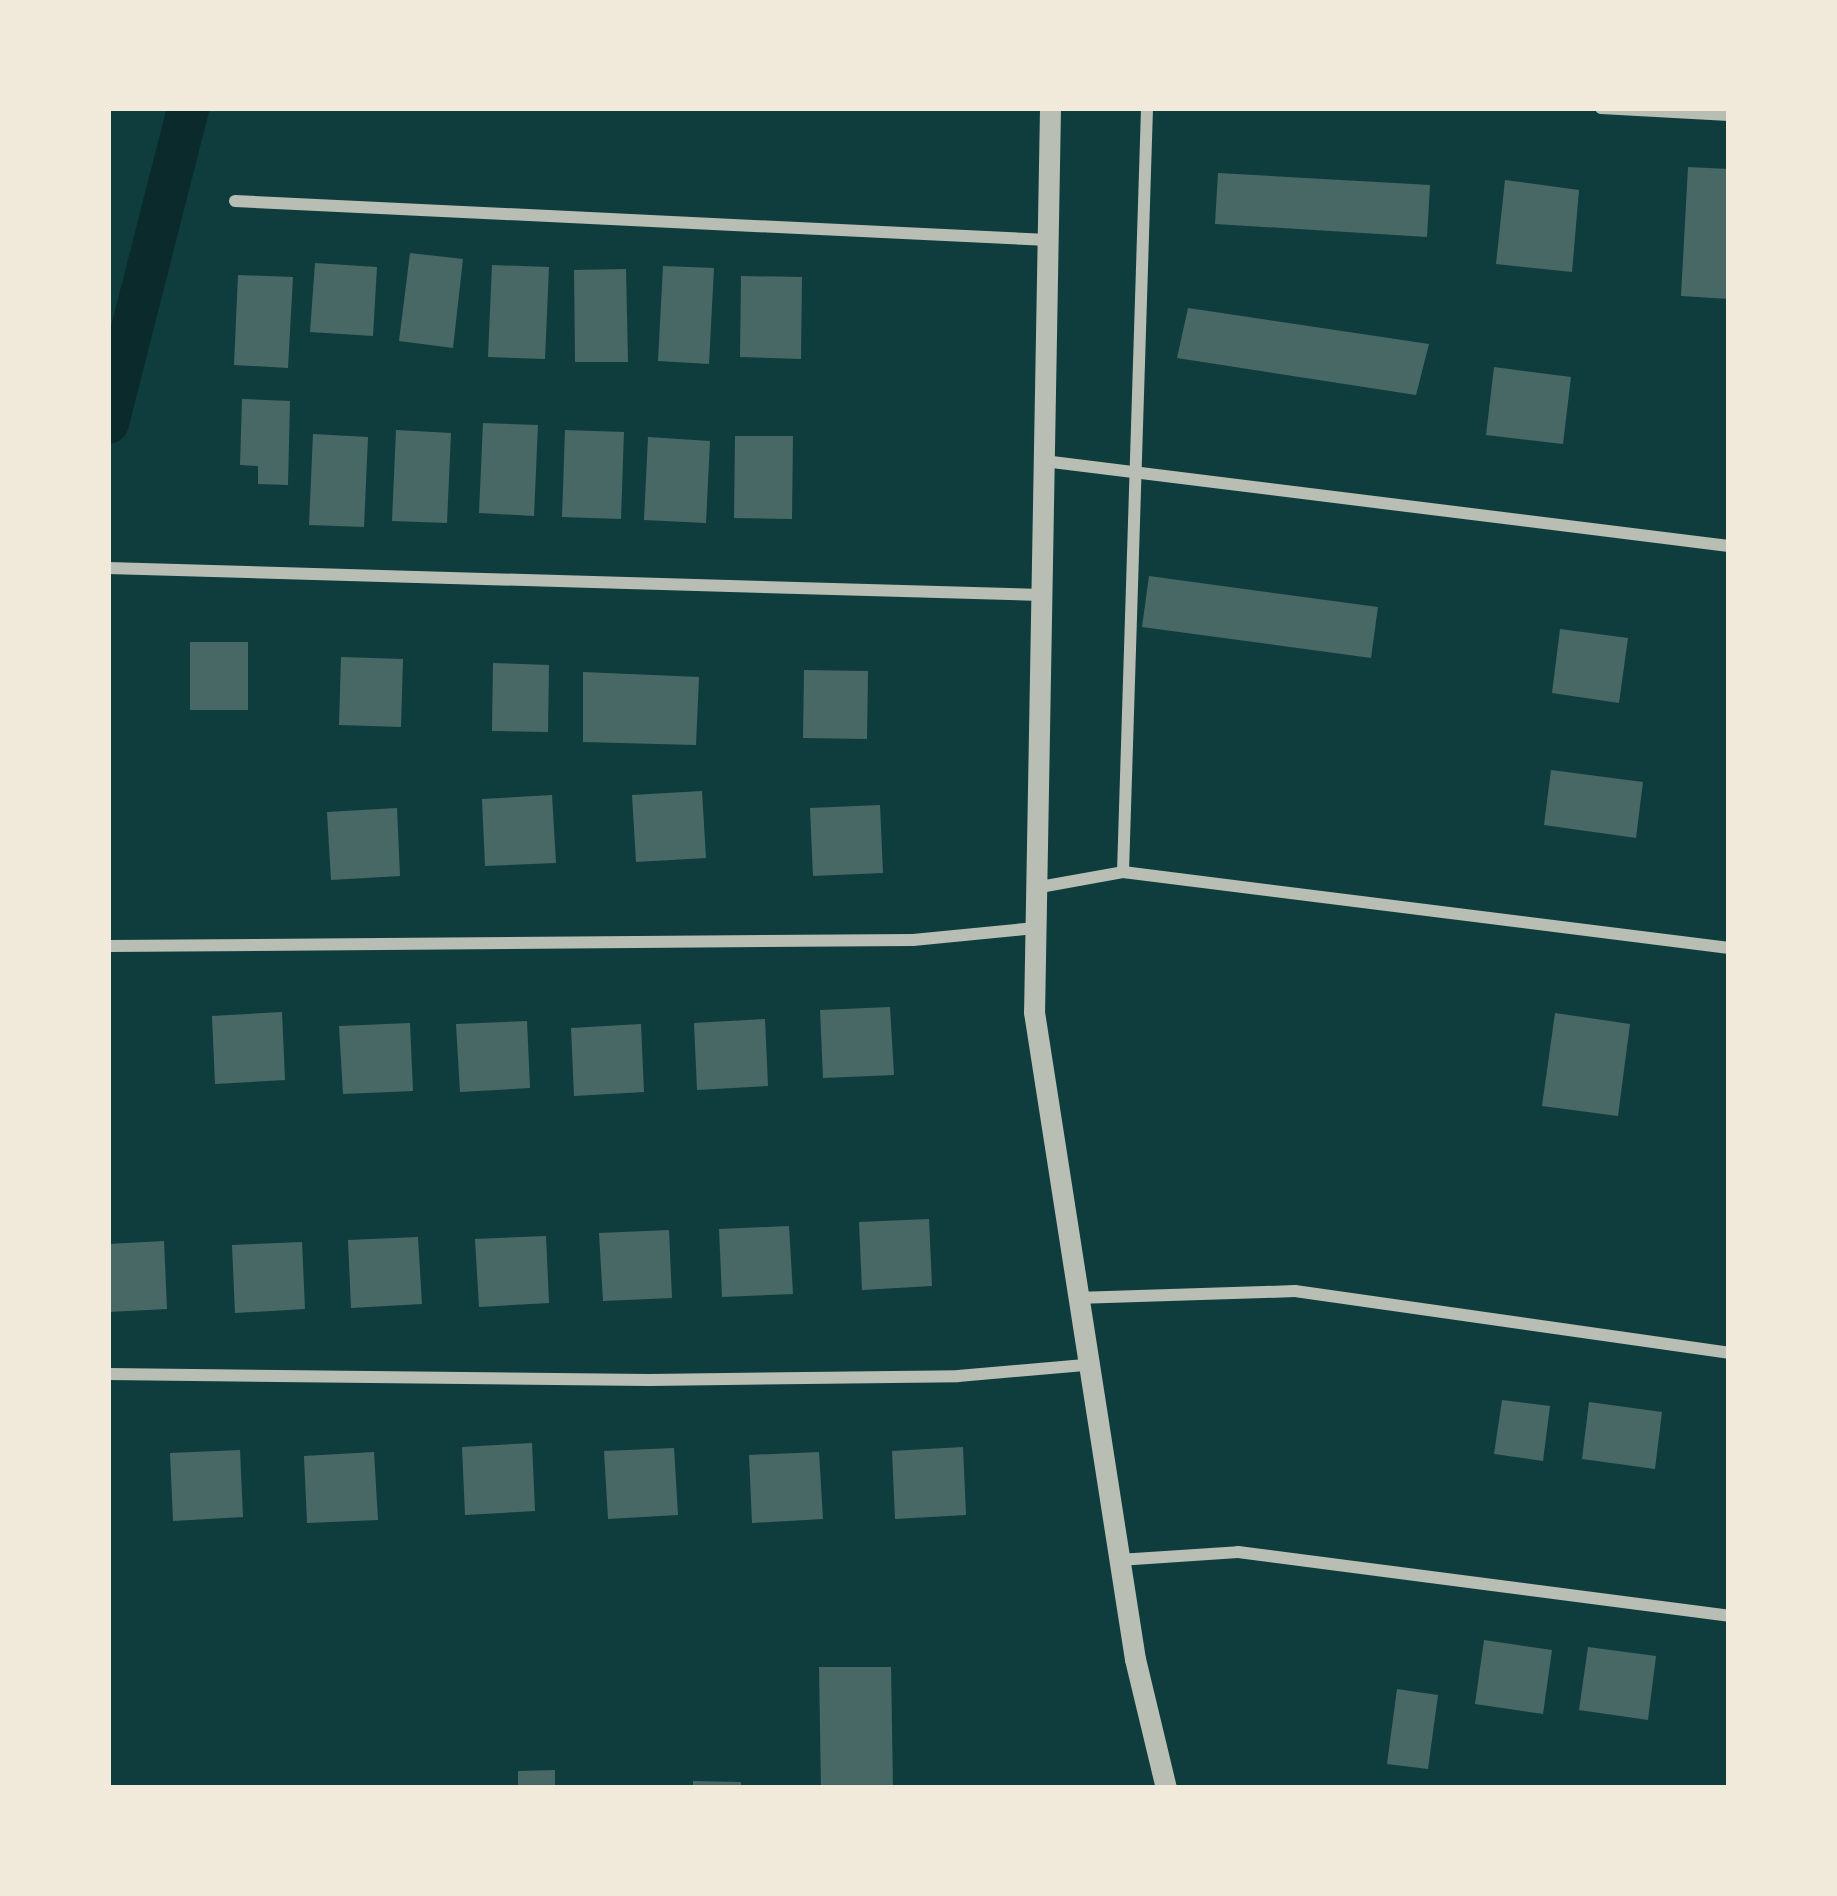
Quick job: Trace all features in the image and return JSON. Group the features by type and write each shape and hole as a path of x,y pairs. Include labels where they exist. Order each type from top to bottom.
{"street":[{"path":"1050,108 1040,887 1034,1012 1085,1365 1166,1788"},
{"path":"1123,872 1147,108"},
{"path":"1601,108 1729,115"},
{"path":"236,201 1048,240"},
{"path":"1044,460 1729,546"},
{"path":"108,568 1042,595"},
{"path":"1040,887 1123,872 1729,948"},
{"path":"108,946 914,940 1038,928"},
{"path":"1076,1298 1295,1292 1729,1353"},
{"path":"108,1374 649,1380 958,1376 1085,1365"},
{"path":"1119,1560 1238,1552 1729,1616"}],"building":[{"path":"1688,167 1729,169 1729,299 1681,296"},
{"path":"1218,173 1430,185 1427,237 1215,224"},
{"path":"1505,180 1579,190 1572,272 1496,264"},
{"path":"410,253 463,259 453,348 399,341"},
{"path":"315,263 377,267 373,336 310,332"},
{"path":"492,265 549,267 545,359 488,357"},
{"path":"663,266 714,268 709,364 658,361"},
{"path":"626,269 628,362 575,362 574,270"},
{"path":"238,275 293,277 288,368 234,365"},
{"path":"741,276 802,277 801,359 740,357"},
{"path":"1188,308 1429,344 1416,395 1177,358"},
{"path":"1494,367 1571,377 1563,444 1486,435"},
{"path":"242,399 290,401 288,485 258,484 258,466 240,465"},
{"path":"483,423 538,425 534,516 479,513"},
{"path":"396,430 451,433 447,523 392,521"},
{"path":"565,430 624,432 621,519 562,517"},
{"path":"313,434 368,437 364,527 309,525"},
{"path":"735,436 793,436 792,519 734,518"},
{"path":"648,437 710,441 706,523 644,520"},
{"path":"1149,576 1378,607 1371,658 1142,627"},
{"path":"1560,629 1628,638 1619,703 1552,693"},
{"path":"190,642 248,642 248,710 190,710"},
{"path":"341,657 403,659 401,727 339,725"},
{"path":"493,663 549,665 548,732 492,731"},
{"path":"804,670 868,671 867,739 803,738"},
{"path":"583,672 699,677 696,745 583,742"},
{"path":"1551,770 1643,782 1636,838 1544,825"},
{"path":"702,791 706,858 636,862 632,795"},
{"path":"552,795 556,863 485,866 482,799"},
{"path":"880,805 883,873 813,876 810,808"},
{"path":"397,808 400,876 331,880 327,812"},
{"path":"890,1007 894,1075 823,1078 820,1010"},
{"path":"282,1012 285,1080 215,1084 212,1016"},
{"path":"1555,1013 1630,1024 1618,1116 1542,1106"},
{"path":"765,1019 768,1086 697,1090 694,1023"},
{"path":"527,1021 530,1088 460,1092 456,1024"},
{"path":"410,1023 413,1091 343,1094 339,1026"},
{"path":"641,1024 644,1092 574,1096 571,1028"},
{"path":"929,1219 932,1286 862,1290 859,1222"},
{"path":"789,1226 793,1294 722,1297 719,1229"},
{"path":"669,1230 672,1298 603,1301 599,1233"},
{"path":"546,1236 549,1303 479,1307 475,1239"},
{"path":"418,1237 422,1304 351,1308 348,1240"},
{"path":"164,1241 167,1309 108,1312 108,1244"},
{"path":"302,1242 305,1309 235,1313 232,1245"},
{"path":"1502,1400 1550,1406 1543,1461 1494,1454"},
{"path":"1589,1402 1662,1412 1655,1469 1582,1459"},
{"path":"532,1443 535,1511 465,1515 462,1447"},
{"path":"963,1447 966,1515 895,1519 892,1451"},
{"path":"674,1448 678,1515 608,1519 604,1451"},
{"path":"240,1450 243,1517 173,1521 170,1453"},
{"path":"374,1452 378,1520 307,1523 304,1456"},
{"path":"819,1452 823,1519 752,1523 749,1455"},
{"path":"1484,1640 1552,1650 1543,1714 1475,1704"},
{"path":"1588,1647 1656,1656 1648,1720 1579,1710"},
{"path":"819,1667 891,1667 893,1788 821,1788"},
{"path":"1397,1689 1438,1695 1428,1769 1387,1764"},
{"path":"555,1770 555,1788 518,1788 518,1771"},
{"path":"693,1781 741,1782 741,1788 693,1788"}],"waterway":[{"path":"108,423 188,108"}]}
